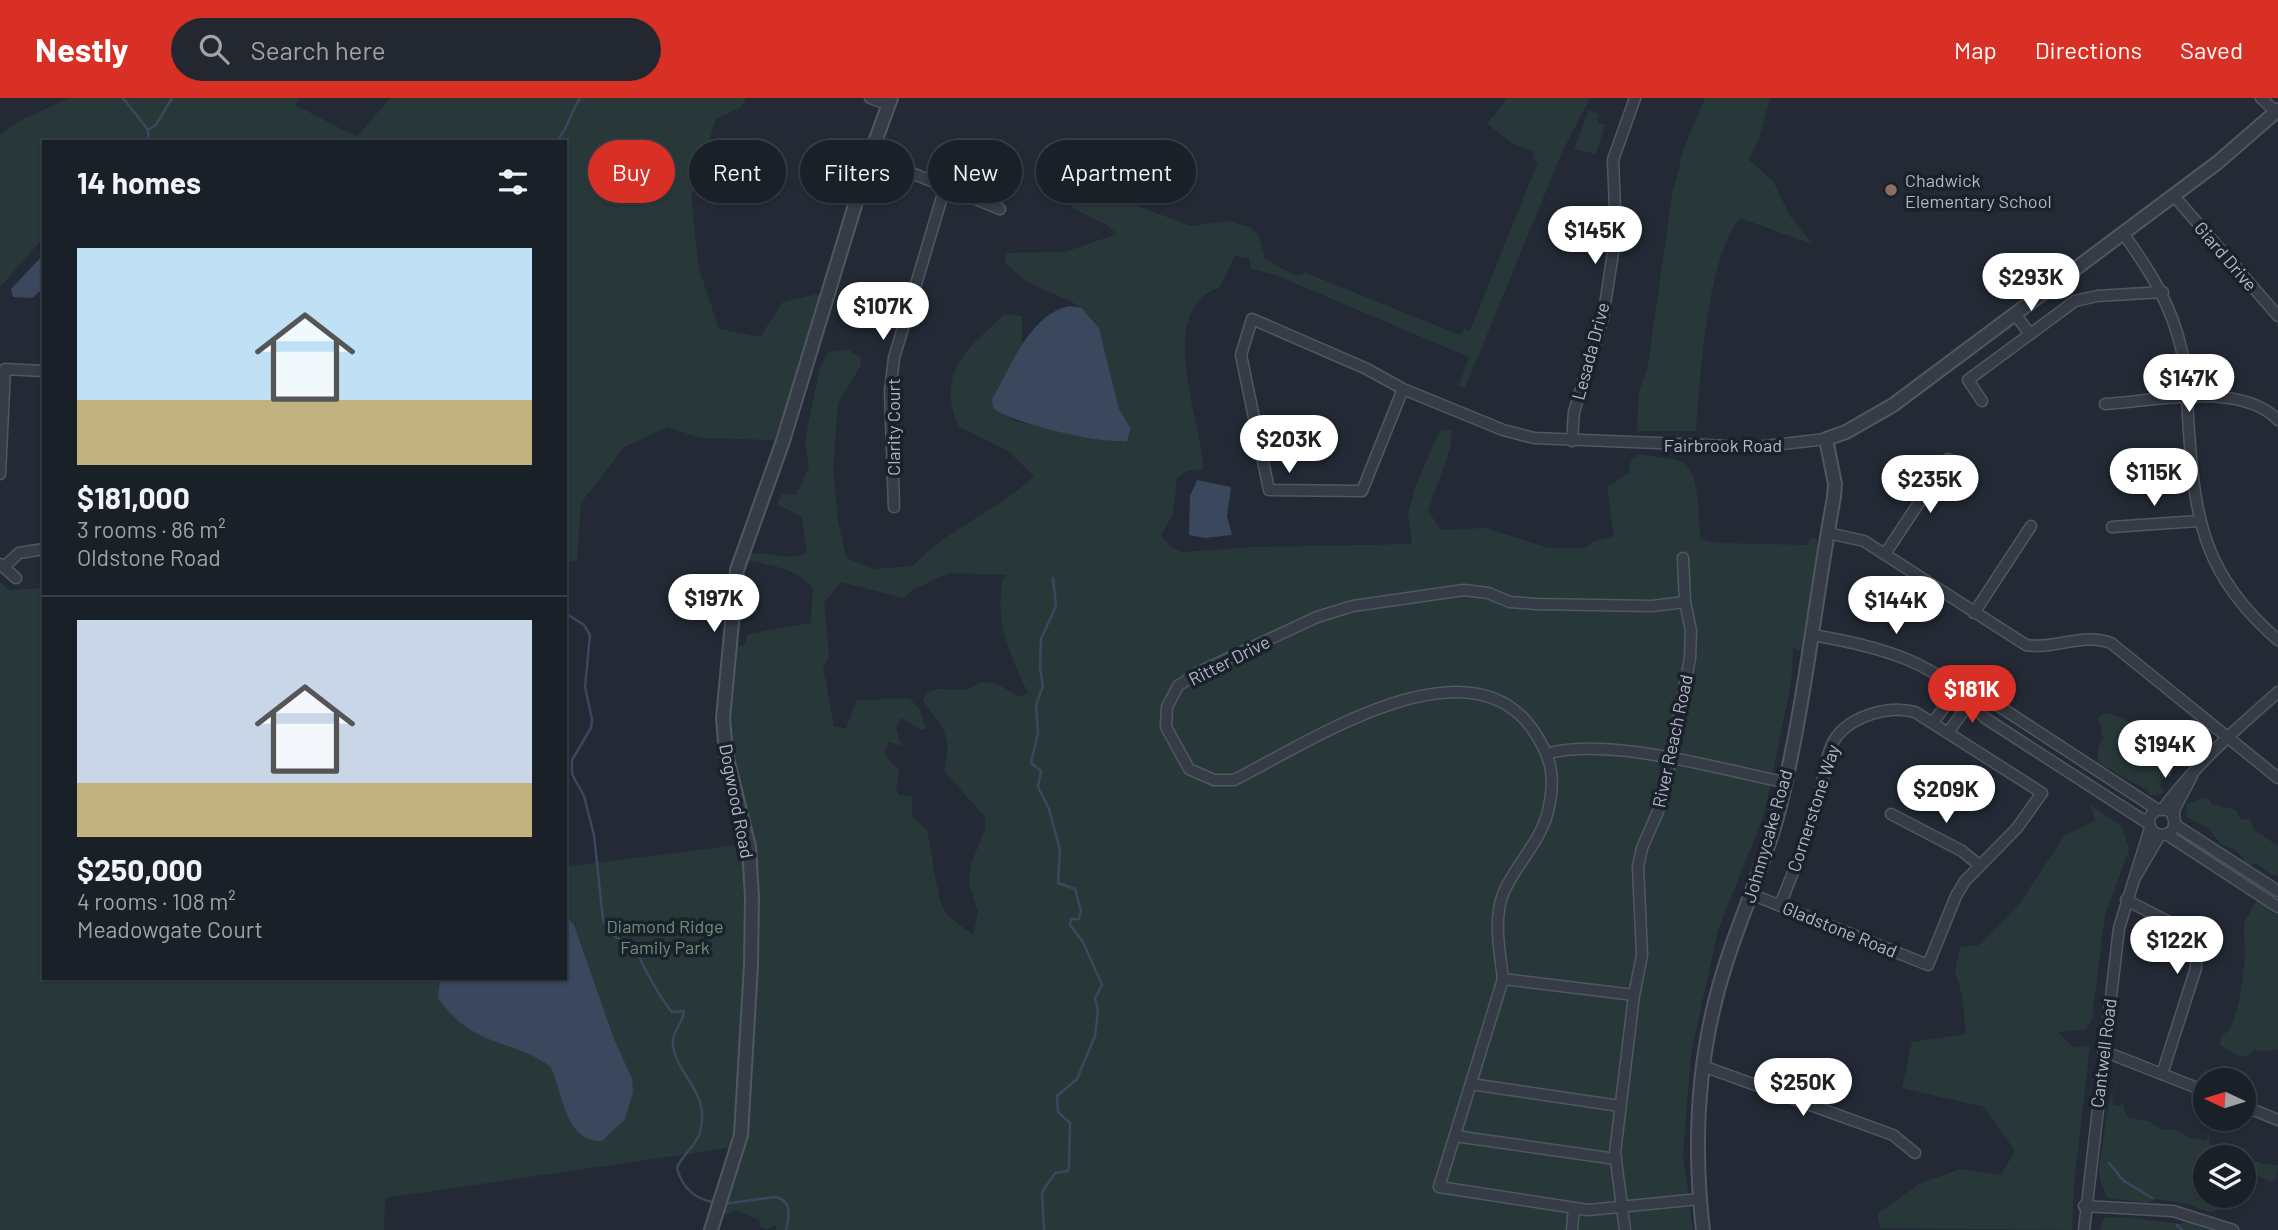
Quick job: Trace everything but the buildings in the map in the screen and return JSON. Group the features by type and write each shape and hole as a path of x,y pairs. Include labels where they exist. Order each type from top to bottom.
{"street":[{"path":"870,98 890,102"},
{"name":"Lesada Drive","path":"1572,441 1576,404 1603,317 1616,233 1613,160 1635,98"},
{"path":"2261,98 2277,111"},
{"name":"Dogwood Road","path":"876,140 890,102"},
{"name":"Fairbrook Road","path":"1403,389 1362,491 1269,490 1241,355 1252,319 1367,369 1403,389 1503,430 1534,438 1756,447 1826,439 1846,432 1893,405 2174,196 2251,136 2277,111"},
{"name":"Giard Drive","path":"2174,196 2278,316"},
{"name":"Dogwood Road","path":"711,1230 736,1160 743,1120 752,915 747,834 726,754 723,718 737,570 783,441 856,203"},
{"name":"Clarity Court","path":"894,508 890,391 894,358 940,203"},
{"path":"985,203 1000,209"},
{"path":"2123,233 2164,292 2182,351 2192,480 2199,521 2213,559 2235,596 2278,640"},
{"path":"1982,401 1968,380 2075,301 2097,296 2164,292"},
{"path":"2015,314 2030,334"},
{"path":"0,474 5,369 42,371"},
{"path":"2105,404 2233,397 2263,408 2278,420"},
{"name":"Johnnycake Road","path":"1703,1230 1697,1136 1703,1066 1727,959 1770,839 1813,635 1835,484 1826,439"},
{"path":"1885,554 1948,459"},
{"path":"2112,527 2199,521"},
{"path":"1974,613 2031,526"},
{"path":"1828,533 1855,538 1885,554 2025,646 2096,639 2111,643 2278,778"},
{"path":"16,578 2,565 19,553 42,548"},
{"name":"River Reach Road","path":"1625,1230 1616,1159 1634,995 1642,955 1638,867 1642,848 1663,800 1690,658 1691,631 1685,601 1683,558"},
{"name":"Ritter Drive","path":"1549,752 1527,721 1499,699 1471,692 1445,691 1383,706 1234,780 1214,780 1189,769 1166,727 1167,707 1178,686 1197,673 1317,617 1353,606 1464,590 1488,593 1510,602 1536,604 1652,606 1685,601"},
{"path":"1813,635 1891,650 1932,672 1971,701 1985,718 2278,907"},
{"path":"1933,722 1957,691"},
{"path":"2160,810 2227,736 2278,692"},
{"path":"1949,731 1971,701"},
{"path":"1971,701 1994,703 2160,810 2278,891"},
{"name":"Cornerstone Way","path":"1780,905 1819,800 1830,750 1839,734 1871,715 1893,707 1915,712 1949,731 2042,793 2018,828 1979,865 1956,896 1928,965"},
{"path":"1700,1199 1623,1207 1574,1208 1439,1187 1503,979 1498,929 1502,896 1546,817 1552,787 1549,752 1571,747 1615,749 1784,782"},
{"path":"2174,821 2175,808 2194,772"},
{"name":"Cantwell Road","path":"2084,1230 2084,1206 2119,928 2151,816 2160,810"},
{"path":"1891,814 1962,851 1979,865"},
{"name":"Cantwell Road","path":"2134,878 2174,821"},
{"name":"Gladstone Road","path":"1751,894 1928,965"},
{"path":"2126,900 2181,928 2189,934 2196,948 2196,968 2162,1074"},
{"path":"1503,979 1634,995"},
{"path":"2103,1051 2193,1086"},
{"path":"1703,1066 1893,1135 1915,1153"},
{"path":"1471,1084 1620,1106"},
{"path":"2256,1111 2278,1120"},
{"path":"1454,1136 1616,1159"},
{"path":"2084,1206 2173,1211 2233,1230"},
{"path":"1573,1230 1574,1208"}],"green space":[{"path":"70,98 299,98 295,105 357,137 390,98 746,98 741,107 716,119 709,140 689,140 689,203 692,203 699,269 719,329 760,337 783,302 822,293 776,440 701,438 668,427 624,447 581,503 577,560 567,562 567,140 42,140 42,239 0,287 0,135 21,120"},
{"path":"1507,98 1590,98 1562,152 1465,388 1459,386 1469,357 1273,274 1251,269 1249,258 1235,256 1220,287 1200,300 1189,319 1185,342 1186,369 1203,469 1188,471 1177,478 1173,514 1161,535 1170,546 1182,552 1253,547 1412,544 1408,515 1415,487 1440,430 1452,430 1450,449 1428,511 1441,530 1485,528 1549,548 1585,548 1594,541 1614,536 1607,487 1629,473 1631,461 1640,454 1679,461 1687,466 1695,483 1701,539 1718,543 1808,545 1811,538 1816,539 1820,548 1803,647 1799,651 1793,647 1791,684 1764,815 1718,930 1691,1054 1683,1154 1693,1230 776,1230 776,1225 767,1229 761,1227 759,1220 736,1210 721,1216 741,1158 748,1114 750,828 728,738 733,645 744,646 748,634 811,623 813,588 792,572 750,561 748,555 792,557 807,553 801,516 777,504 782,494 796,495 809,467 805,442 820,369 828,352 849,350 860,358 861,365 838,403 833,468 838,521 846,558 874,569 913,566 941,541 1004,500 1034,476 1008,451 958,426 952,407 953,376 959,363 1005,314 1022,316 1022,344 992,399 1014,421 1109,441 1120,442 1130,436 1131,429 1119,409 1099,328 1092,318 1075,304 1024,279 1006,263 1005,253 1065,252 1117,234 1067,203 1129,203 1191,226 1229,221 1251,228 1259,235 1265,259 1296,276 1306,273 1460,335 1464,329 1470,331 1538,162 1532,158 1535,152 1512,143 1487,124","holes":["949,573 1005,575 1000,605 1005,636 1028,693 1019,697 997,685 983,682 962,690 936,689 926,695 923,701 944,730 948,746 944,771 985,817 985,828 971,865 969,884 978,911 973,935 948,916 940,902 927,830 912,816 912,796 899,795 896,790 899,770 887,758 885,750 889,742 901,746 896,727 901,718 921,730 926,729 920,710 910,699 860,699 856,701 846,729 834,726 823,667 829,657 824,603 841,582 904,598 914,589"]},
{"path":"1705,98 1770,98 1759,139 1749,160 1773,181 1790,216 1812,244 1740,218 1719,262 1712,290 1696,431 1637,431 1639,391 1647,371 1672,196 1684,148"},
{"path":"1589,110 1599,114 1597,123 1605,125 1596,154 1574,149"},
{"name":"Diamond Ridge Family Park","path":"0,582 9,590 42,588 42,980 567,980 567,867 744,844 748,916 735,1147 385,1198 384,1230 0,1230"},
{"path":"2105,713 2122,717 2132,725 2131,732 2137,735 2140,744 2144,742 2156,747 2160,755 2173,764 2171,777 2165,775 2159,785 2164,792 2160,795 2149,795 2147,789 2098,761 2098,748 2104,738 2101,734 2103,727 2097,719"},
{"path":"2202,798 2209,799 2212,804 2236,810 2240,819 2250,820 2254,830 2278,846 2278,876 2270,874 2257,864 2246,865 2242,856 2221,844 2209,829 2187,817 2187,804"},
{"path":"2091,805 2122,827 2129,850 2105,915 2092,1019 2086,1030 2058,1032 2073,1047 2090,1046 2074,1183 2072,1230 1880,1228 1877,1214 1919,1184 1960,1169 2001,1175 2015,1151 1984,1107 1902,1088 1912,1042 1966,1034 1962,995 1955,971 1960,947 1979,945 2020,903 2065,835 2095,821"},
{"path":"2257,900 2267,905 2272,913 2278,914 2278,1049 2264,1052 2254,1050 2247,1057 2236,1055 2220,1045 2221,1037 2231,1028 2239,1003 2245,959 2244,923"},
{"path":"2118,1080 2112,1094 2113,1105 2120,1106 2123,1102 2124,1111 2129,1118 2149,1121 2163,1130 2174,1129 2190,1138 2205,1141 2210,1136 2209,1143 2214,1145 2193,1145 2193,1206 2157,1199 2148,1203 2108,1198 2101,1183 2099,1166 2111,1095"},
{"path":"2256,1162 2278,1165 2276,1180 2270,1182 2256,1174"},
{"path":"2198,1208 2229,1208 2209,1212"},
{"path":"2123,1217 2181,1224 2185,1221 2207,1230 2100,1230 2104,1218"}],"water":[{"path":"42,256 42,290 32,298 13,297 11,289"},
{"path":"1069,306 1082,308 1099,328 1119,409 1131,429 1127,441 1058,432 1019,420 993,408 992,399 1032,331 1055,311"},
{"path":"1197,480 1231,487 1227,516 1232,535 1205,538 1189,535 1190,496"},
{"path":"567,917 574,925 614,1039 632,1079 633,1092 625,1119 602,1141 589,1139 579,1133 567,1113 550,1066 520,1050 478,1034 465,1026 438,998 440,980 567,980"}],"waterway":[{"path":"123,98 148,130"},
{"path":"149,140 148,130 156,125 172,98"},
{"path":"557,140 580,98"},
{"path":"1044,1230 1042,1192 1055,1173 1068,1171 1069,1166 1070,1123 1058,1112 1057,1096 1077,1079 1095,1036 1098,1011 1095,998 1102,985 1083,942 1070,925 1071,919 1079,919 1081,911 1075,889 1058,883 1060,850 1049,809 1038,787 1041,771 1031,763 1038,733 1036,705 1043,686 1040,668 1041,639 1056,606 1053,578"},
{"path":"567,614 584,625 590,635 585,687 592,719 591,728 572,760 572,774 584,796 594,835 603,920 612,935 636,948 652,982 672,1012 684,1011 673,1046 676,1057 698,1096 702,1118 698,1137 677,1168 682,1181 691,1192 717,1203"},
{"path":"2109,1163 2124,1181 2152,1198"},
{"path":"723,1204 776,1197 781,1199 785,1202 789,1215 786,1230"},
{"path":"2177,1225 2182,1230"}],"place":[{"name":"Chadwick Elementary School","path":"1891,190"}]}
